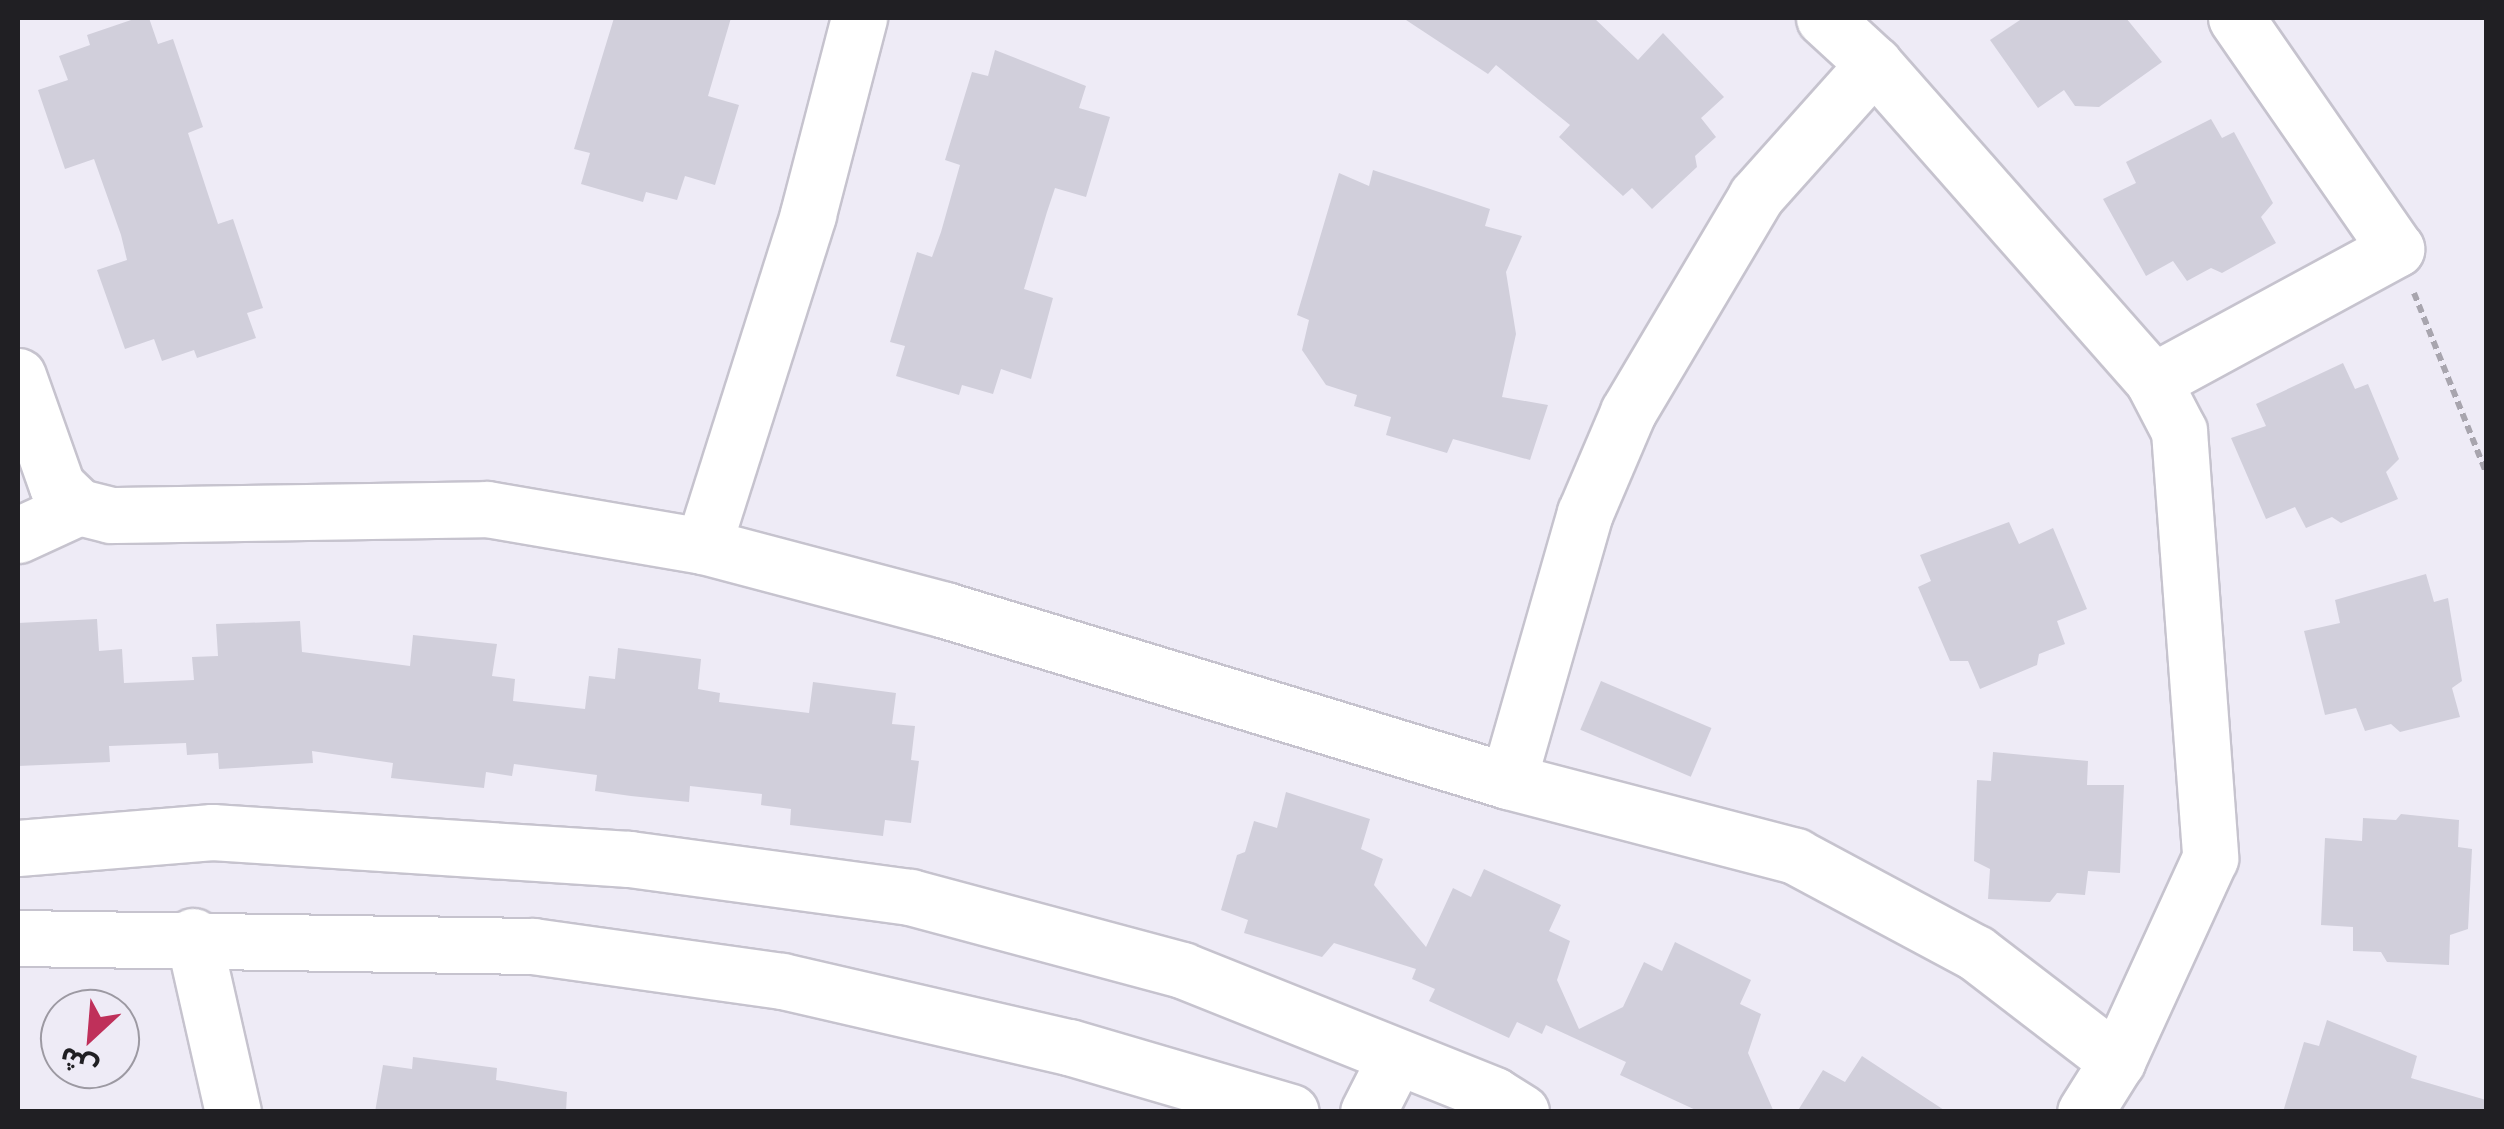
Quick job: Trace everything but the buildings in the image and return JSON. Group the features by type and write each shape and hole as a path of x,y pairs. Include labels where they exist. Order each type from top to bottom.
{"street":[{"path":"703,546 808,214 858,18"},
{"path":"1824,18 1874,64 2153,381 2179,431 2210,858 2116,1061 2086,1112"},
{"path":"2153,381 2396,249 2236,18"},
{"path":"1508,781 1584,513 1628,412 1756,196 1874,64"},
{"path":"18,376 57,486 79,507 110,515 488,509 703,546 944,610 1508,781 1795,856 1976,952 2116,1061"},
{"path":"18,536 79,507"},
{"path":"18,848 212,832 630,859 910,897 1182,970 1521,1112"},
{"path":"18,938 193,936 533,946 782,981 1069,1047 1291,1112"},
{"path":"193,936 233,1112"},
{"path":"1368,1112 1396,1057"}],"path":[{"path":"2396,249 2486,472"}]}
